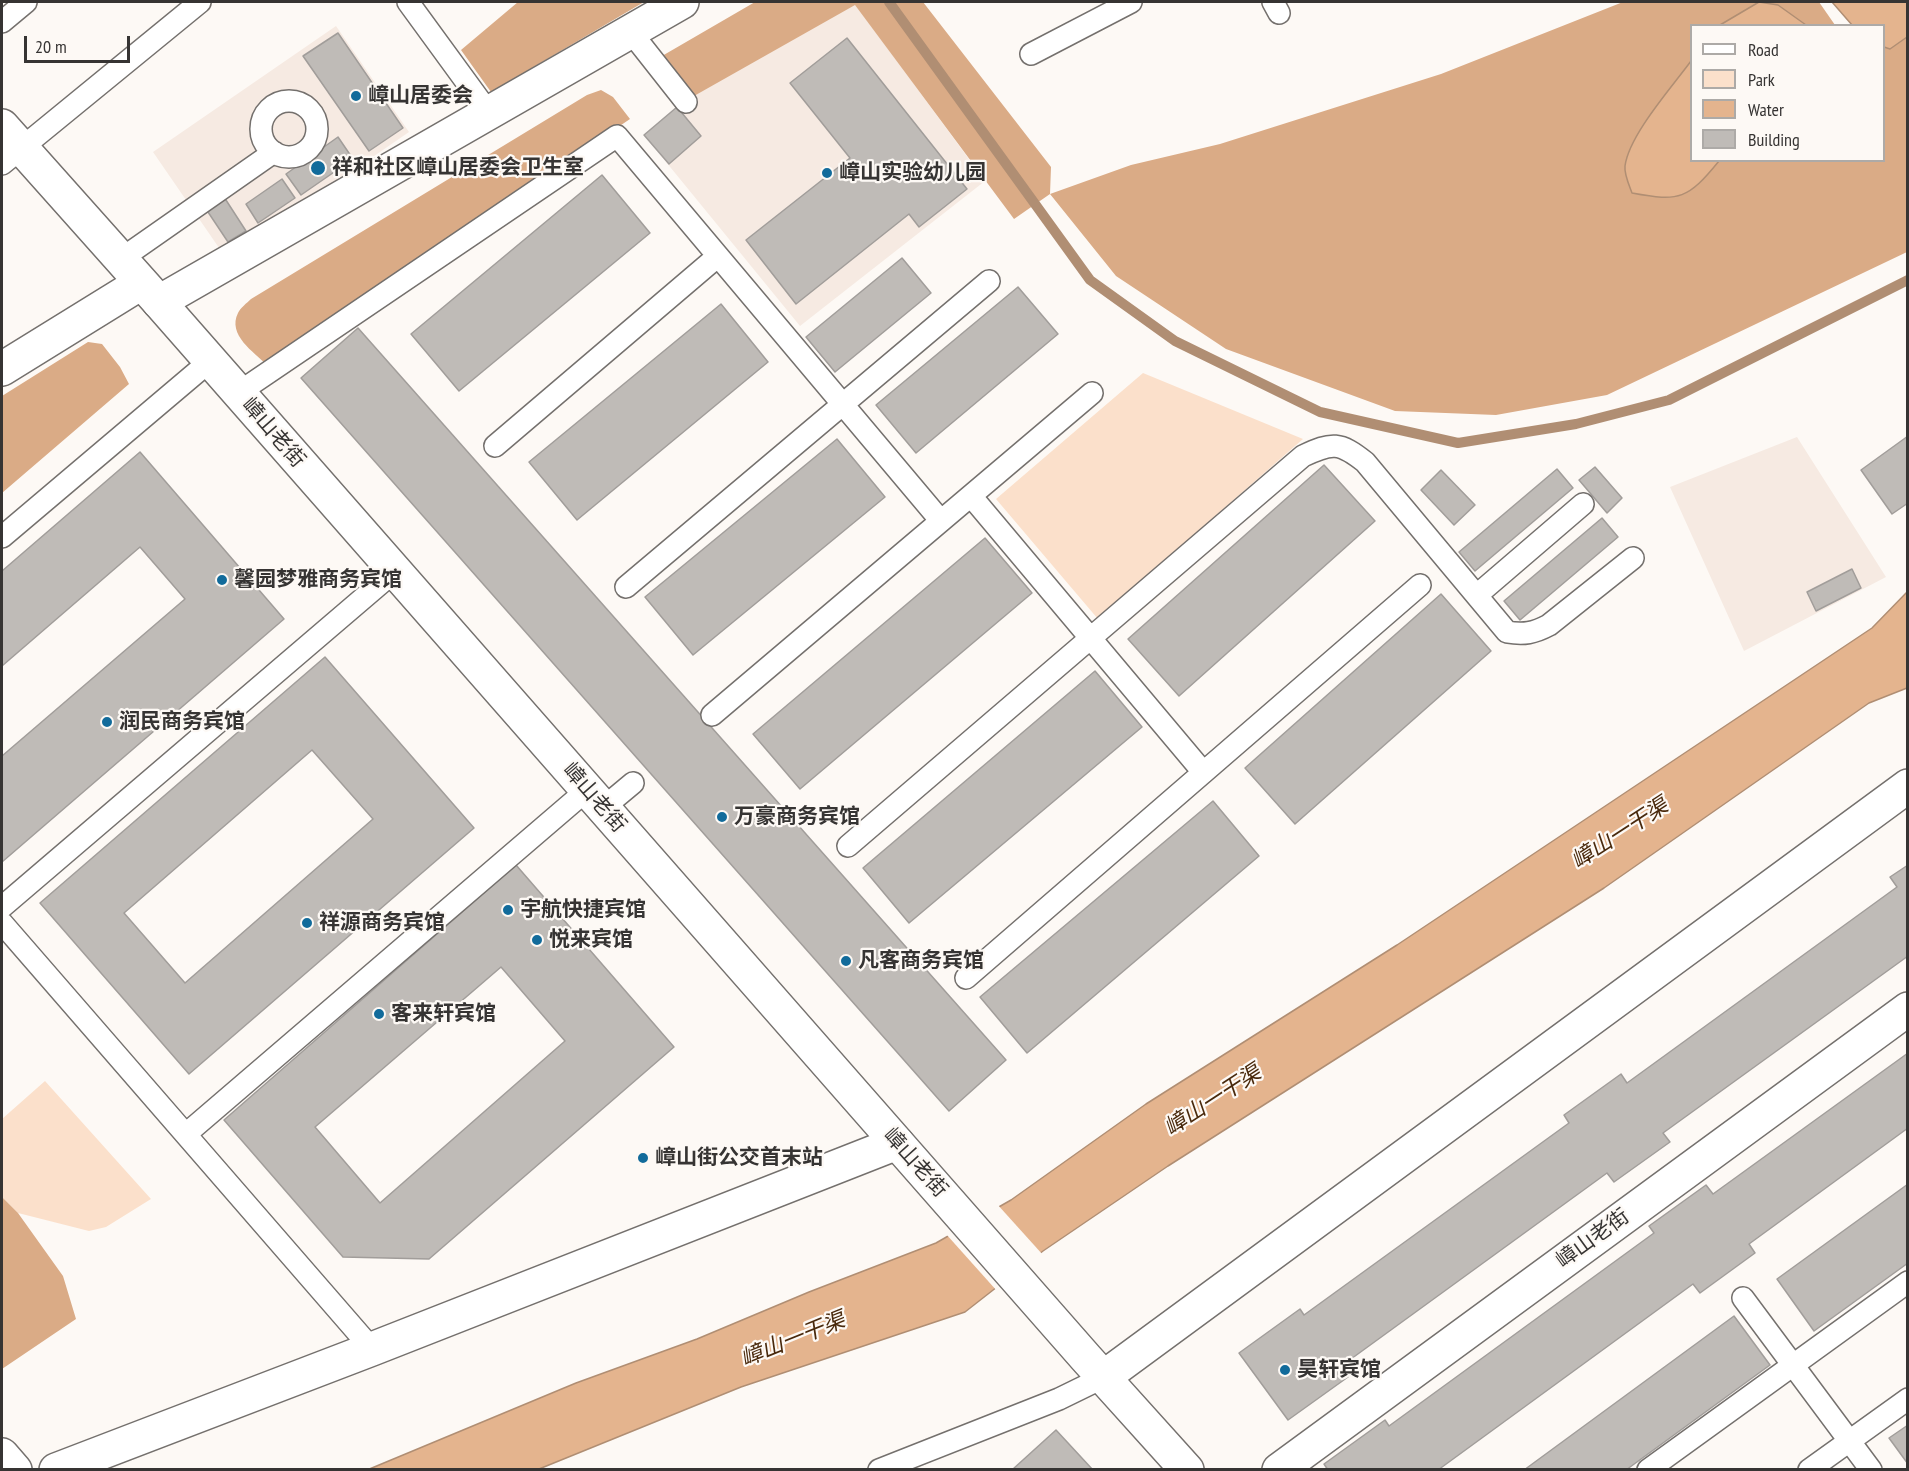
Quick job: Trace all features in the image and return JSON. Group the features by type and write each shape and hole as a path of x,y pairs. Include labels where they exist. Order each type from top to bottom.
{"main road":[{"path":"2,369 140,281 489,113 682,2"},
{"name":"嶂山老街","path":"8,146 140,281 1187,1470"},
{"path":"1095,1367 1908,786"},
{"name":"嶂山老街","path":"1279,1470 1908,1009"},
{"path":"56,1470 897,1143"},
{"path":"2,1455 15,1470"}],"lane":[{"path":"2,22 27,2"},
{"path":"8,146 200,2"},
{"path":"408,2 489,113"},
{"path":"1031,54 1131,2"},
{"path":"630,32 686,102"},
{"path":"238,393 617,136 941,521"},
{"path":"140,281 274,152"},
{"path":"495,446 718,256"},
{"path":"626,587 989,281"},
{"path":"2,537 210,361"},
{"path":"712,715 1092,393"},
{"path":"848,846 1303,456 1320,448 1344,447 1365,462 1507,632 1522,635 1536,632 1549,625 1633,558"},
{"path":"971,496 1203,772"},
{"path":"1477,595 1583,504"},
{"path":"2,907 395,571"},
{"path":"966,978 1420,585"},
{"path":"186,1134 595,799 633,783"},
{"path":"2,922 372,1349"},
{"path":"1648,1470 1908,1282"},
{"path":"1743,1298 1871,1470"},
{"path":"879,1470 1059,1399 1095,1367"},
{"path":"1809,1470 1908,1399"}],"shaded area":[{"path":"518,2 644,2 491,92 461,50"},
{"path":"755,2 923,2 1051,167 1050,194 1014,219 855,5 694,96 662,56"},
{"path":"1623,2 1819,2 1834,24 1690,24 1690,162 1885,162 1885,45 1907,34 1907,252 1607,395 1496,415 1395,411 1226,349 1116,276 1050,194 1131,165 1220,144 1441,74"},
{"name":"嶂山实验幼儿园","path":"855,4 985,181 800,326 644,135 710,82"},
{"path":"336,26 409,132 226,258 153,152"},
{"path":"601,90 613,97 630,119 267,365 249,349 239,336 236,321 239,311 251,299 587,95"},
{"path":"88,342 102,344 120,367 129,384 2,493 2,396"},
{"path":"1797,437 1886,577 1744,651 1670,487"},
{"path":"2,1197 18,1213 63,1276 76,1319 2,1369"}],"green space":[{"path":"1143,373 1303,439 1098,619 996,499"},
{"path":"45,1081 151,1199 106,1227 89,1231 18,1213 2,1197 2,1119"}],"water":[{"path":"1759,2 1778,5 1805,24 1722,24"},
{"path":"1832,2 1907,2 1907,37 1890,49 1885,47 1885,24 1851,24"},
{"path":"1690,62 1690,162 1718,162 1699,183 1682,195 1661,197 1632,193 1627,180 1625,166 1628,154 1652,112"},
{"name":"嶂山一干渠","path":"1907,592 1907,688 1869,703 1604,888 1168,1166 1043,1251 965,1312 741,1387 539,1469 367,1470 576,1383 697,1339 809,1292 936,1243 1011,1200 1146,1104 1397,945 1872,628"}],"pier":[{"path":"997,1204 1043,1255 997,1291 946,1234"}],"building":[{"path":"338,33 403,128 369,151 303,56"},
{"path":"847,38 967,189 919,227 909,214 796,304 746,240 850,158 790,83"},
{"path":"677,107 701,136 669,164 644,135"},
{"path":"338,137 353,159 301,195 286,174"},
{"path":"602,175 650,233 459,391 411,334"},
{"path":"282,179 295,198 258,223 246,204"},
{"path":"224,197 246,231 228,242 206,209"},
{"path":"902,258 931,293 835,372 806,337"},
{"path":"1018,287 1058,334 916,453 876,405"},
{"path":"721,304 768,362 577,520 529,462"},
{"path":"358,328 1006,1060 949,1111 301,378"},
{"path":"1908,436 1908,503 1892,514 1861,470"},
{"path":"837,439 885,497 693,655 645,597"},
{"path":"140,452 284,619 2,862 2,756 185,599 140,547 2,666 2,571"},
{"path":"1324,465 1375,521 1179,696 1128,639"},
{"path":"1595,467 1622,498 1607,513 1579,480"},
{"path":"1557,469 1573,488 1475,571 1459,552"},
{"path":"1441,470 1475,505 1454,525 1421,490"},
{"path":"1602,518 1618,537 1520,620 1504,601"},
{"path":"985,538 1032,593 800,789 753,734"},
{"path":"1852,569 1861,588 1816,611 1807,592"},
{"path":"1441,594 1491,651 1295,824 1245,768"},
{"path":"325,657 474,828 189,1074 40,903","holes":["312,750 373,819 185,983 124,913"]},
{"path":"1095,671 1142,727 909,923 863,868"},
{"path":"1213,801 1259,856 1027,1053 980,997"},
{"path":"516,865 674,1047 429,1259 343,1257 224,1120","holes":["501,967 565,1041 380,1203 315,1127"]},
{"path":"1908,865 1908,956 1663,1133 1670,1142 1614,1182 1607,1173 1340,1367 1348,1377 1288,1420 1239,1353 1300,1309 1304,1315 1569,1123 1564,1115 1621,1074 1627,1083 1897,887 1890,877"},
{"path":"1908,1053 1908,1128 1749,1244 1755,1253 1700,1293 1693,1284 1438,1470 1328,1470 1324,1464 1385,1420 1389,1426 1654,1233 1649,1226 1706,1185 1713,1194"},
{"path":"1908,1184 1908,1263 1814,1331 1777,1279"},
{"path":"1734,1316 1770,1365 1626,1470 1524,1470"},
{"path":"1908,1425 1908,1464 1889,1438"},
{"path":"1056,1430 1093,1470 1012,1470 1013,1469"}],"waterway":[{"path":"889,2 1090,280 1175,341 1320,412 1458,443 1576,424 1669,400 1908,280"}],"place":[{"name":"嶂山居委会","path":"356,96"},
{"name":"祥和社区嶂山居委会卫生室","path":"318,168"},
{"name":"嶂山实验幼儿园","path":"827,173"},
{"name":"馨园梦雅商务宾馆","path":"222,580"},
{"name":"润民商务宾馆","path":"107,722"},
{"name":"万豪商务宾馆","path":"722,817"},
{"name":"宇航快捷宾馆","path":"508,910"},
{"name":"祥源商务宾馆","path":"307,923"},
{"name":"悦来宾馆","path":"537,940"},
{"name":"凡客商务宾馆","path":"846,961"},
{"name":"客来轩宾馆","path":"379,1014"},
{"name":"嶂山街公交首末站","path":"643,1158"},
{"name":"昊轩宾馆","path":"1285,1370"}]}
